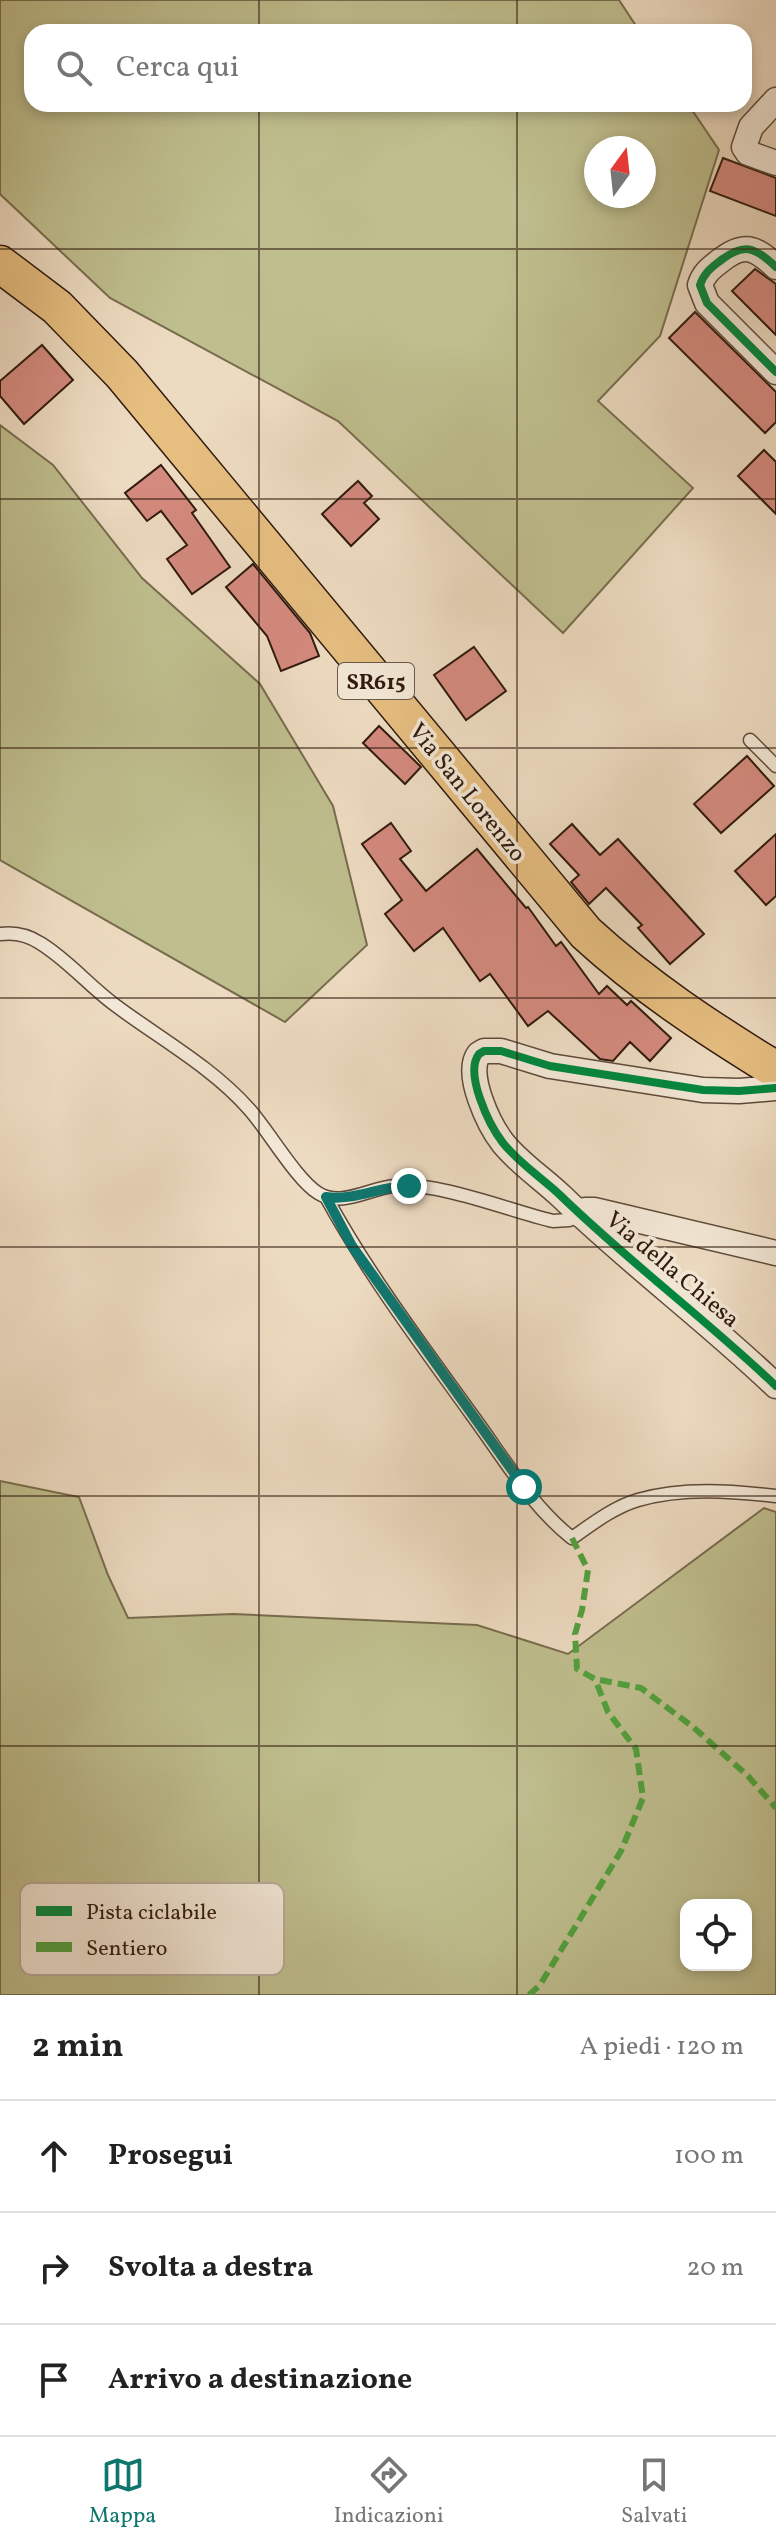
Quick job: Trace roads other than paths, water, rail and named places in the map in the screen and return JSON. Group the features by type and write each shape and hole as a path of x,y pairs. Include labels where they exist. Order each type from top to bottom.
{"main road":[{"name":"Via San Lorenzo","path":"0,264 57,307 122,374 586,933 659,994 776,1070"}],"street":[{"path":"776,100 757,118 744,150 776,163"},
{"path":"776,267 762,253 739,249 707,271 700,285 707,303 776,372"},
{"name":"Via della Chiesa","path":"776,1088 739,1091 660,1085 550,1066 501,1051 484,1051 473,1063 473,1075 493,1127 516,1158 776,1386"},
{"path":"579,1214 594,1210 776,1253"}],"lane":[{"path":"750,740 776,766"},
{"path":"0,934 26,936 53,951 113,1004 214,1077 248,1108 307,1184 326,1197 352,1246 524,1487 556,1526 572,1538 637,1500 686,1492 730,1491 776,1496"},
{"path":"326,1197 347,1198 379,1188 409,1186 433,1189 553,1221 569,1220 579,1214"}]}
